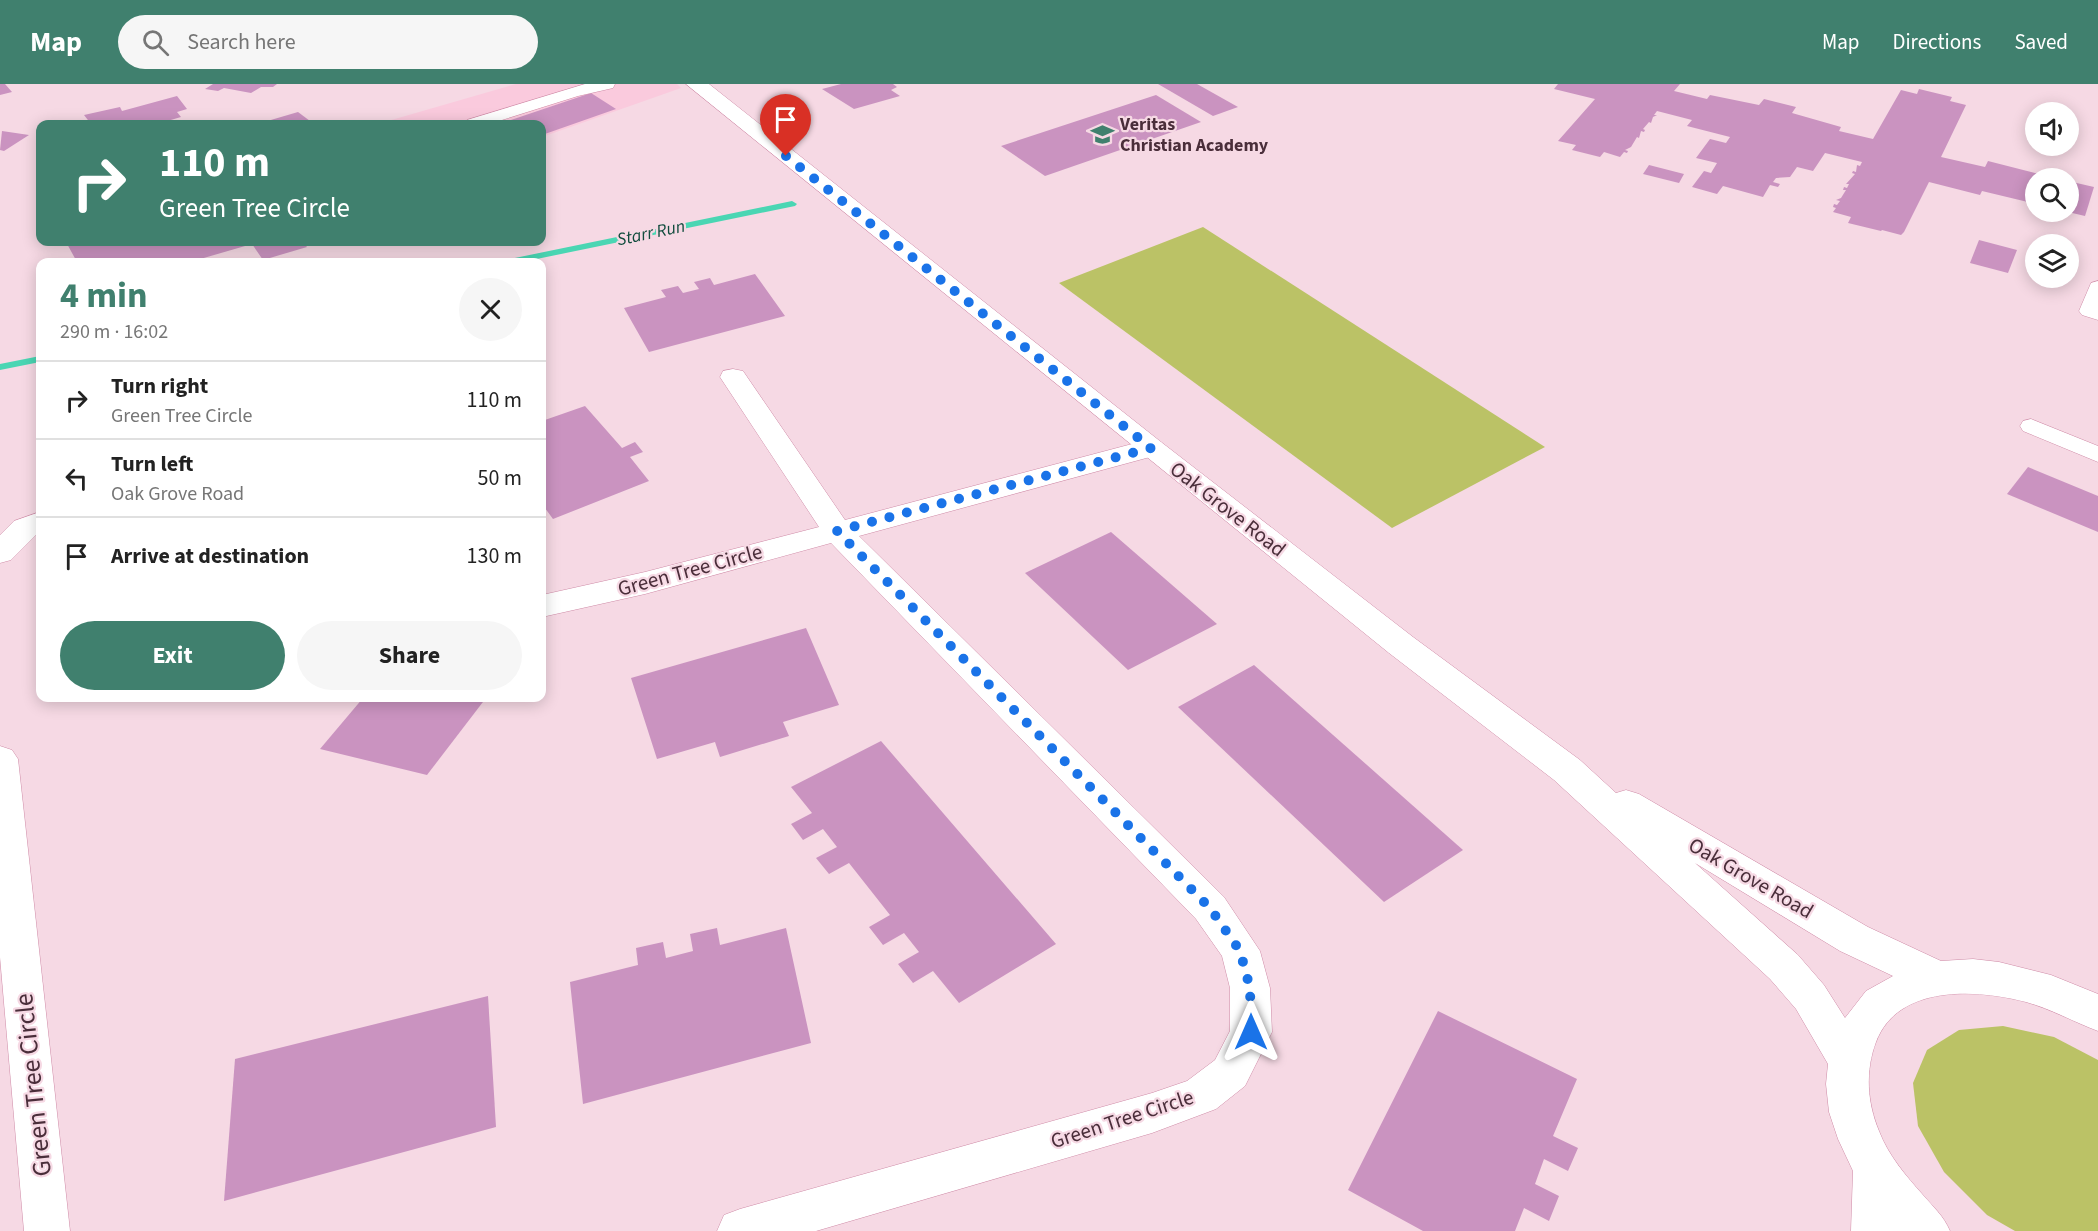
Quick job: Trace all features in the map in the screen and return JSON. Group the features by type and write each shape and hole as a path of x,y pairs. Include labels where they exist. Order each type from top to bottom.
{"street":[{"name":"Oak Grove Road","path":"696,84 1401,645 1567,770 1784,967 1810,997 1848,1059"},
{"name":"Green Tree Circle","path":"733,377 837,531 1210,908 1240,951 1250,988 1251,1032 1230,1073 1201,1095 1152,1113 740,1231"},
{"name":"Green Tree Circle","path":"546,605 645,583 1151,448"},
{"path":"0,553 26,528 36,524"},
{"name":"Green Tree Circle","path":"0,759 47,1231"},
{"name":"Oak Grove Road","path":"1567,770 1854,939 1939,979"},
{"path":"1927,1231 1894,1195 1875,1168 1860,1138 1851,1111 1847,1084 1848,1059 1855,1038 1866,1019 1881,1003 1907,988 1939,979 1988,977 2016,982 2061,996 2098,1013"},
{"path":"1874,1231 1875,1168"}],"lane":[{"path":"486,120 573,92 607,84"},
{"path":"2098,287 2089,311 2098,314"},
{"path":"2031,426 2098,455"}],"shaded area":[{"path":"516,84 677,84 681,88 546,136 546,120 391,120"}],"green space":[{"path":"1203,227 1545,447 1392,528 1059,283"},
{"path":"2003,1026 2054,1037 2098,1060 2098,1231 2015,1231 1987,1215 1944,1172 1918,1126 1913,1083 1927,1050 1959,1030"}],"building":[{"path":"0,84 5,84 12,92 0,95"},
{"path":"213,84 277,84 273,87 261,87 251,93 224,88 218,91 205,89"},
{"path":"841,84 893,84 897,87 891,90 900,96 854,109 822,89"},
{"path":"1158,84 1197,84 1238,107 1213,116"},
{"path":"1558,84 1680,84 1674,91 1707,99 1710,95 1759,105 1764,99 1796,107 1792,113 1841,127 1839,131 1873,139 1901,90 1917,94 1919,89 1952,97 1950,101 1966,105 1941,157 1985,167 1988,161 2025,170 2025,201 1982,191 1980,195 1929,182 1904,232 1901,235 1881,231 1848,223 1851,217 1833,212 1836,208 1833,207 1834,204 1837,205 1840,201 1836,200 1841,198 1846,190 1843,190 1844,187 1847,188 1849,184 1846,184 1855,174 1852,173 1853,171 1856,172 1857,165 1860,166 1862,162 1825,153 1813,171 1797,167 1790,177 1776,178 1773,182 1780,184 1778,187 1770,185 1763,197 1723,186 1717,194 1692,187 1704,171 1711,173 1717,163 1696,158 1710,139 1726,143 1730,137 1687,126 1692,120 1657,111 1651,123 1649,122 1643,129 1644,132 1641,131 1639,138 1637,137 1631,147 1625,150 1628,151 1627,153 1624,152 1620,157 1604,152 1600,157 1572,150 1576,145 1558,141 1595,99 1554,89"},
{"path":"591,93 616,109 546,134 546,120 511,120"},
{"name":"Veritas Christian Academy","path":"1156,95 1201,122 1045,176 1001,146"},
{"path":"177,96 187,109 177,112 181,117 171,120 88,120 84,115 120,107 122,111"},
{"path":"298,112 309,120 271,120"},
{"path":"2,131 29,135 4,151 0,150"},
{"path":"1649,165 1684,174 1679,183 1643,174"},
{"path":"2079,184 2094,187 2085,216 2079,215"},
{"path":"1979,240 2017,250 2008,273 1970,263"},
{"path":"68,246 245,246 204,258 75,258"},
{"path":"253,246 307,247 270,258 262,258"},
{"path":"755,274 785,316 649,352 624,308 666,297 661,290 678,286 683,293 699,289 694,282 710,278 714,285"},
{"path":"585,406 622,448 635,442 643,452 630,457 649,481 553,519 546,509 546,420"},
{"path":"2028,467 2098,496 2098,532 2007,494"},
{"path":"1111,532 1217,624 1128,670 1025,573"},
{"path":"806,628 839,705 783,722 789,736 720,757 715,742 657,759 631,678"},
{"path":"1254,665 1463,850 1384,902 1178,707"},
{"path":"360,702 483,702 427,775 320,749"},
{"path":"881,741 1056,944 959,1003 933,971 913,983 898,964 919,952 904,933 883,945 869,927 890,915 849,863 829,874 816,858 837,847 823,829 803,840 791,824 812,813 791,787"},
{"path":"717,928 720,945 786,928 811,1043 583,1104 570,982 638,965 636,948 663,942 666,958 693,951 690,934"},
{"path":"488,996 496,1127 224,1201 235,1059"},
{"path":"1438,1011 1577,1079 1553,1136 1578,1148 1568,1171 1544,1159 1535,1184 1559,1196 1549,1221 1524,1208 1515,1231 1423,1231 1348,1190"}],"waterway":[{"name":"Starr Run","path":"529,258 792,204"},
{"name":"Starr Run","path":"0,367 36,360"}],"place":[{"name":"Veritas Christian Academy","path":"1102,134"}],"route":[{"path":"786,156 1151,448 837,531 1210,908 1240,951 1250,988 1251,1032"}]}
